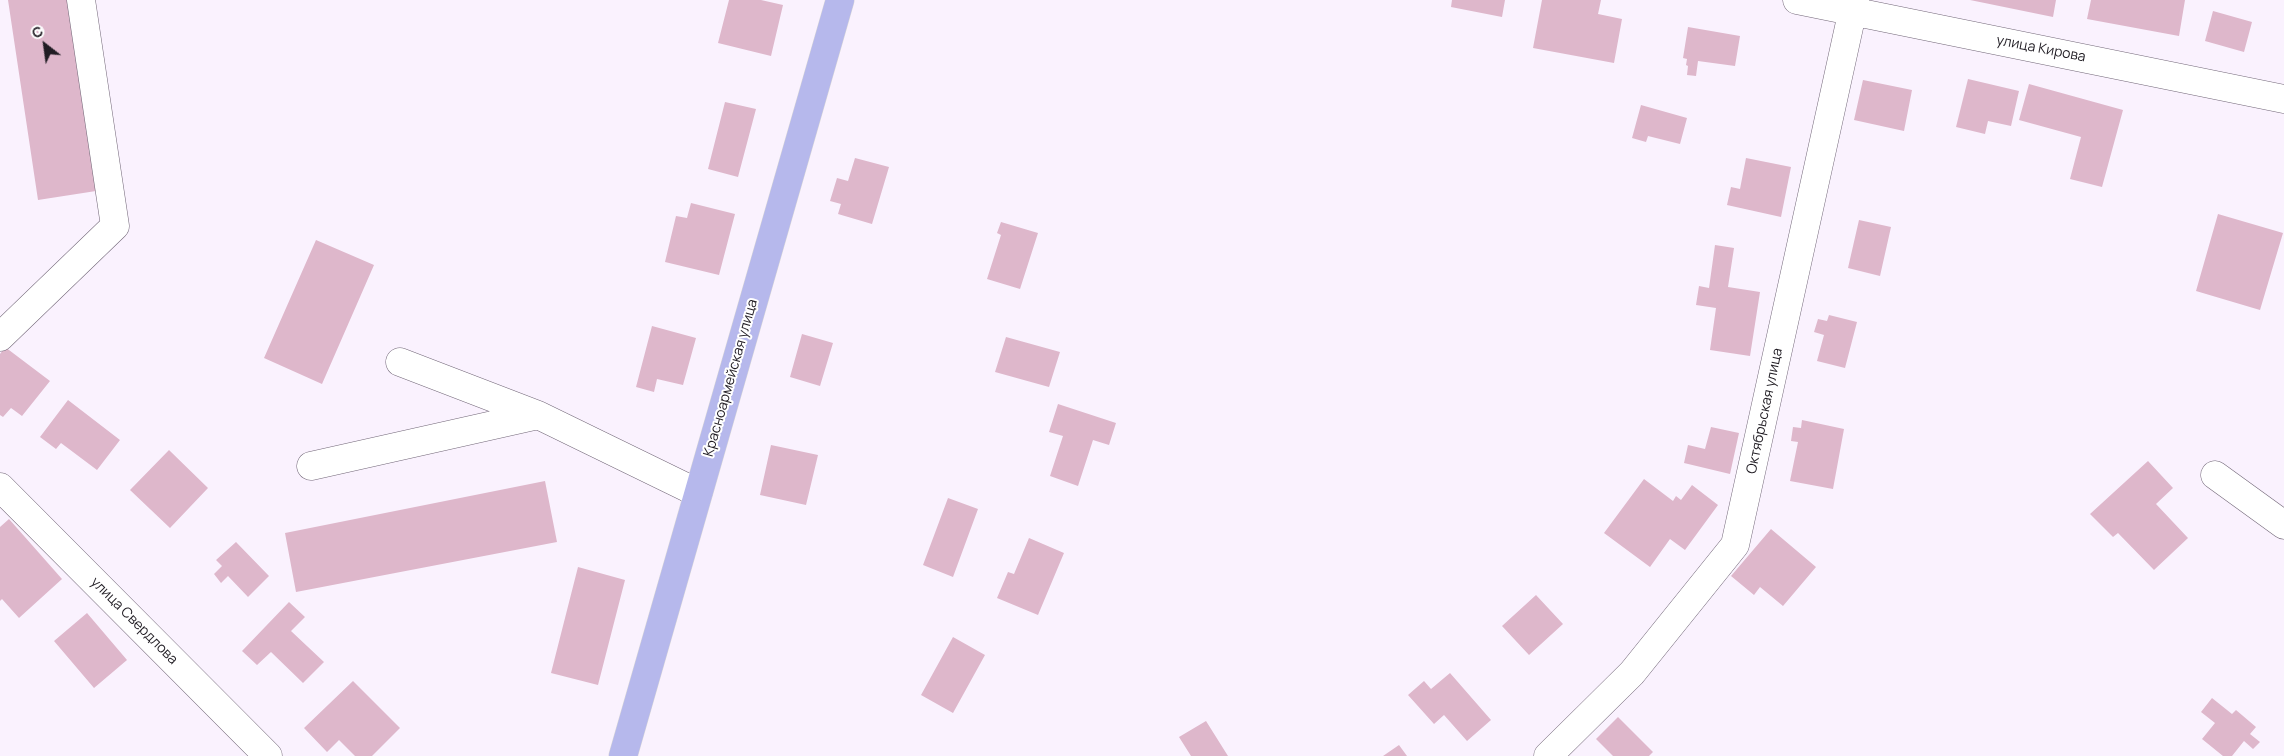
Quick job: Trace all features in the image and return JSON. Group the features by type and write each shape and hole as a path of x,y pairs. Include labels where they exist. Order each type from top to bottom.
{"main road":[{"name":"Красноармейская улица","path":"622,756 840,0"}],"street":[{"path":"0,337 115,226 80,0"},
{"name":"улица Кирова","path":"1797,0 1854,6 2284,99"},
{"name":"Октябрьская улица","path":"1548,756 1632,673 1735,545 1854,6"},
{"path":"400,362 538,415 698,494"},
{"path":"312,466 538,415"},
{"path":"2215,474 2284,525"},
{"name":"улица Свердлова","path":"0,487 268,756"}],"building":[{"path":"8,0 67,0 96,191 38,200"},
{"path":"729,0 761,0 783,5 771,56 718,43"},
{"path":"1452,0 1505,0 1502,17 1451,7"},
{"path":"1542,0 1601,0 1598,14 1622,19 1614,63 1533,48"},
{"path":"1970,0 2056,0 2053,17"},
{"path":"2091,0 2185,0 2179,36 2087,19"},
{"path":"2213,11 2252,22 2244,52 2205,41"},
{"path":"1688,27 1740,36 1735,66 1698,61 1696,76 1687,75 1687,59 1683,58"},
{"path":"1968,79 2019,91 2011,126 1988,121 1985,134 1956,127"},
{"path":"1863,80 1912,90 1904,131 1854,120"},
{"path":"2029,84 2123,110 2102,187 2070,179 2081,137 2019,120"},
{"path":"725,102 756,109 738,177 708,169"},
{"path":"1641,105 1687,118 1680,144 1648,136 1646,142 1632,138"},
{"path":"855,158 889,167 872,224 838,214 841,204 830,201 837,178 848,181"},
{"path":"1746,158 1791,167 1781,217 1727,205 1731,187 1740,189"},
{"path":"691,203 735,214 719,275 665,262 676,216 687,218"},
{"path":"2218,214 2283,233 2260,310 2196,291"},
{"path":"1859,220 1891,227 1880,276 1848,268"},
{"path":"1001,222 1038,233 1020,289 987,279 1001,235 997,233"},
{"path":"316,240 374,265 322,384 264,358"},
{"path":"1715,245 1734,248 1728,287 1760,292 1750,356 1710,350 1716,308 1696,305 1699,286 1709,288"},
{"path":"1829,315 1857,322 1845,368 1817,361 1824,335 1814,332 1818,319 1827,321"},
{"path":"652,326 696,338 683,385 657,379 654,392 636,387"},
{"path":"802,334 833,343 820,386 790,377"},
{"path":"1006,337 1060,352 1049,387 995,372"},
{"path":"5,347 50,381 22,416 11,408 3,417 0,415 0,354"},
{"path":"68,400 120,440 97,470 61,443 56,449 40,437"},
{"path":"1058,404 1116,423 1109,445 1093,440 1078,486 1050,476 1063,436 1049,432"},
{"path":"1802,420 1844,429 1833,489 1790,481 1798,442 1791,441 1793,427 1801,428"},
{"path":"1711,427 1739,433 1730,474 1684,463 1688,445 1705,449"},
{"path":"771,445 818,455 806,505 760,495"},
{"path":"169,450 208,488 170,528 130,490"},
{"path":"2148,461 2173,488 2156,504 2188,538 2154,570 2118,533 2113,537 2090,514"},
{"path":"1644,479 1673,501 1676,496 1681,500 1692,485 1718,505 1685,550 1670,539 1650,567 1604,533"},
{"path":"545,481 557,542 296,592 285,533"},
{"path":"948,498 978,509 953,577 923,565"},
{"path":"9,519 62,579 19,618 2,599 0,601 0,527"},
{"path":"1771,529 1816,567 1783,606 1760,587 1754,595 1731,576"},
{"path":"1029,538 1064,553 1038,615 997,598 1008,572 1014,574"},
{"path":"236,542 269,576 248,597 228,576 221,583 214,574 222,566 216,560"},
{"path":"578,567 625,580 598,685 551,673"},
{"path":"1536,595 1563,624 1529,655 1502,626"},
{"path":"289,602 305,617 291,631 324,662 303,683 271,652 257,665 242,651"},
{"path":"87,613 127,660 94,688 54,641"},
{"path":"953,637 985,655 953,713 921,695"},
{"path":"1450,673 1491,720 1467,741 1444,715 1434,724 1408,695 1424,681 1431,689"},
{"path":"353,681 400,728 372,756 355,756 339,740 327,752 304,728"},
{"path":"2212,698 2232,714 2236,710 2256,727 2250,734 2260,742 2253,749 2244,741 2232,756 2223,756 2202,739 2215,723 2201,712"},
{"path":"1618,717 1653,752 1649,756 1613,756 1596,739"},
{"path":"1206,721 1228,756 1191,756 1179,737"},
{"path":"1399,745 1407,756 1383,756"}]}
